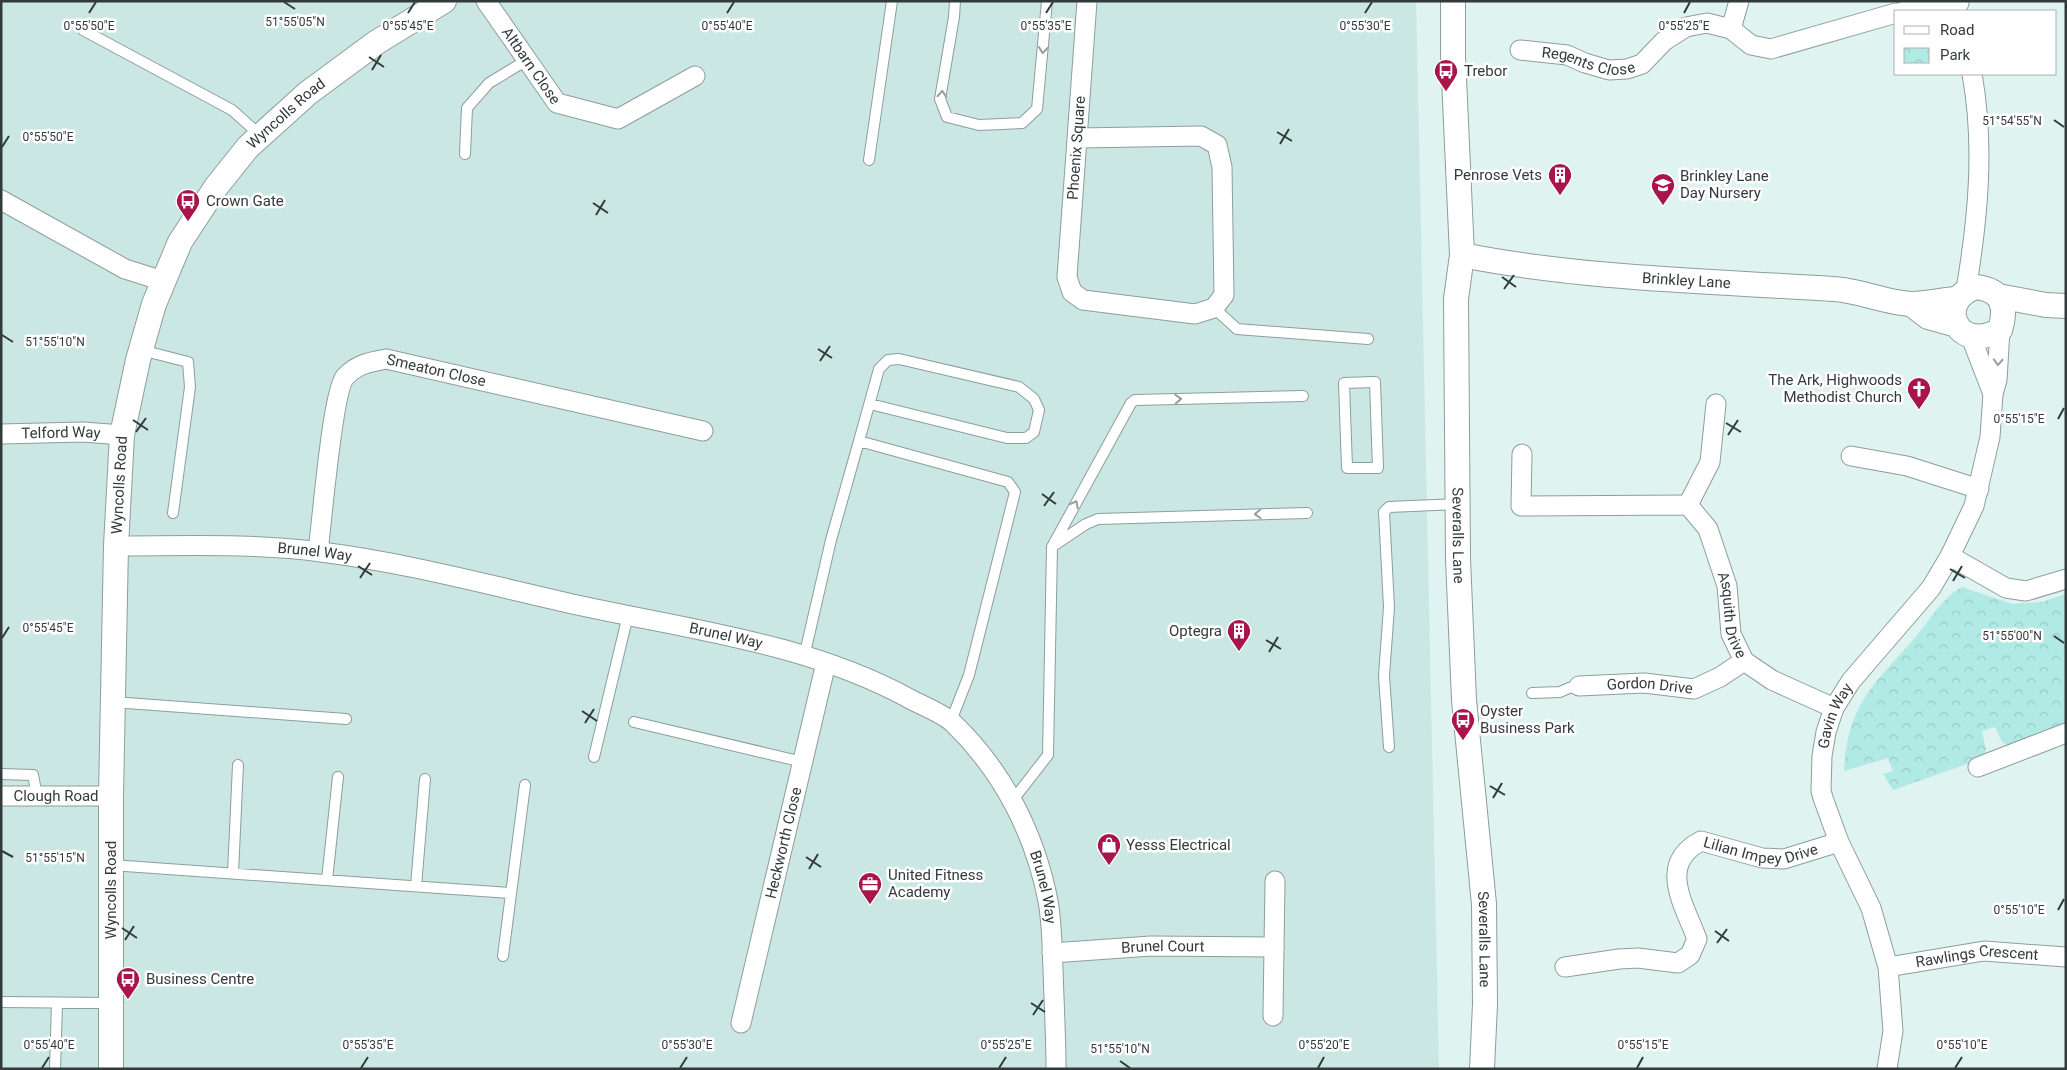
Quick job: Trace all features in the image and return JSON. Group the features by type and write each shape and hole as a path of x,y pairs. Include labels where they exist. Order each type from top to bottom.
{"street":[{"name":"Wyncolls Road","path":"111,1069 111,796 116,546 122,435 141,350 154,304 180,242 216,187 248,147 308,93 369,48 444,1"},
{"name":"Altbarn Close","path":"486,1 557,103 618,119 695,76"},
{"name":"Phoenix Square","path":"1087,1 1067,277 1072,292 1083,300 1195,314 1214,308"},
{"name":"Severalls Lane","path":"1453,1 1453,56 1462,255 1456,299 1458,559 1464,700 1484,904 1485,1004 1482,1069"},
{"path":"1732,29 1739,1"},
{"path":"1913,10 1960,5"},
{"name":"Regents Close","path":"1520,50 1567,55 1609,70 1627,69 1642,64 1664,40 1686,27 1707,22 1732,29 1752,45 1771,49 1894,15"},
{"path":"1972,75 1979,127 1980,173 1975,236 1977,293"},
{"path":"1077,138 1201,136 1217,145 1222,167 1224,295 1214,308"},
{"path":"1,200 125,269 163,281"},
{"name":"Brinkley Lane","path":"1462,255 1575,272 1728,284 1836,289 1911,304 1977,293 2056,305"},
{"path":"1977,293 2002,304 2004,312 2001,325"},
{"path":"1977,293 1953,312 1964,331 1993,394"},
{"name":"Brinkley Lane","path":"1911,304 1928,317 1964,331 1987,337 2001,325 2056,305"},
{"name":"Gavin Way","path":"1887,1069 1893,1031 1888,967 1871,908 1839,842 1821,791 1826,732 1834,708 1851,681 1931,588 1950,556 1974,506 1990,437 2001,325"},
{"name":"Smeaton Close","path":"318,551 336,403 344,378 363,363 386,359 703,431"},
{"path":"1522,454 1521,506 1688,505 1710,462 1716,404"},
{"name":"Telford Way","path":"1,434 83,432 122,435"},
{"path":"1851,456 1907,466 1979,489"},
{"name":"Asquith Drive","path":"1688,505 1708,529 1727,586 1730,634 1744,661 1772,680 1834,708"},
{"name":"Brunel Way","path":"116,546 211,546 318,551 443,575 723,634 826,663 890,688 951,721 986,762 1013,800 1034,847 1046,894 1052,953 1056,1069"},
{"path":"1950,556 2006,588 2026,591 2066,579"},
{"name":"Gordon Drive","path":"1579,686 1644,683 1694,689 1720,677 1744,661"},
{"name":"Heckworth Close","path":"741,1023 826,663"},
{"path":"1978,768 2066,733"},
{"name":"Clough Road","path":"1,796 111,796"},
{"name":"Lilian Impey Drive","path":"1565,967 1638,958 1678,963 1690,955 1697,939 1676,879 1678,861 1688,848 1701,841 1762,858 1784,858 1839,842"},
{"path":"1273,1016 1275,881"},
{"name":"Brunel Court","path":"1052,953 1151,946 1274,947"},
{"name":"Rawlings Crescent","path":"1888,967 1984,951 2066,957"}],"lane":[{"path":"869,160 892,1"},
{"path":"954,1 954,17 940,99 947,117 979,125 1022,123 1037,109 1048,1"},
{"path":"83,30 232,110 260,136"},
{"path":"465,154 467,108 489,83 527,60"},
{"path":"1214,308 1237,329 1368,339"},
{"path":"141,350 188,362 190,387 173,512"},
{"path":"804,657 831,540 879,369 888,360 900,359 1019,387 1034,399 1039,410 1034,432 1026,438 1007,438 870,404"},
{"path":"1376,382 1378,468 1347,468 1344,383 1376,382"},
{"path":"1013,800 1048,755 1052,547 1135,400 1303,396"},
{"path":"859,441 1008,482 1015,492 969,675 951,721"},
{"path":"1388,747 1384,676 1390,607 1384,512 1389,508 1458,504"},
{"path":"1052,547 1086,524 1098,519 1307,513"},
{"path":"594,757 628,615"},
{"path":"1532,693 1560,692 1579,686"},
{"path":"113,702 346,719"},
{"path":"634,722 803,762"},
{"path":"233,873 238,765"},
{"path":"1,774 33,775 37,796"},
{"path":"327,880 338,777"},
{"path":"416,886 425,779"},
{"path":"503,956 525,785"},
{"path":"111,865 510,893"},
{"path":"1,1002 110,1003"},
{"path":"55,1069 57,1003"}],"shaded area":[{"path":"1,1 1416,1 1439,1069 1,1069"}],"green space":[{"path":"1962,587 2013,604 2042,602 2066,594 2066,724 2011,748 2002,742 1995,727 1982,731 1986,750 1984,758 1893,790 1883,774 1893,771 1888,758 1844,771 1846,747 1851,727 1867,695 1877,680 1918,634 1943,602"}],"place":[{"name":"Trebor","path":"1446,92"},
{"name":"Penrose Vets","path":"1560,196"},
{"name":"Brinkley Lane Day Nursery","path":"1663,206"},
{"name":"Crown Gate","path":"188,222"},
{"name":"The Ark, Highwoods Methodist Church","path":"1919,410"},
{"name":"Optegra","path":"1239,652"},
{"name":"Oyster Business Park","path":"1463,741"},
{"name":"Yesss Electrical","path":"1109,866"},
{"name":"United Fitness Academy","path":"870,905"},
{"name":"Business Centre","path":"128,1000"}]}
